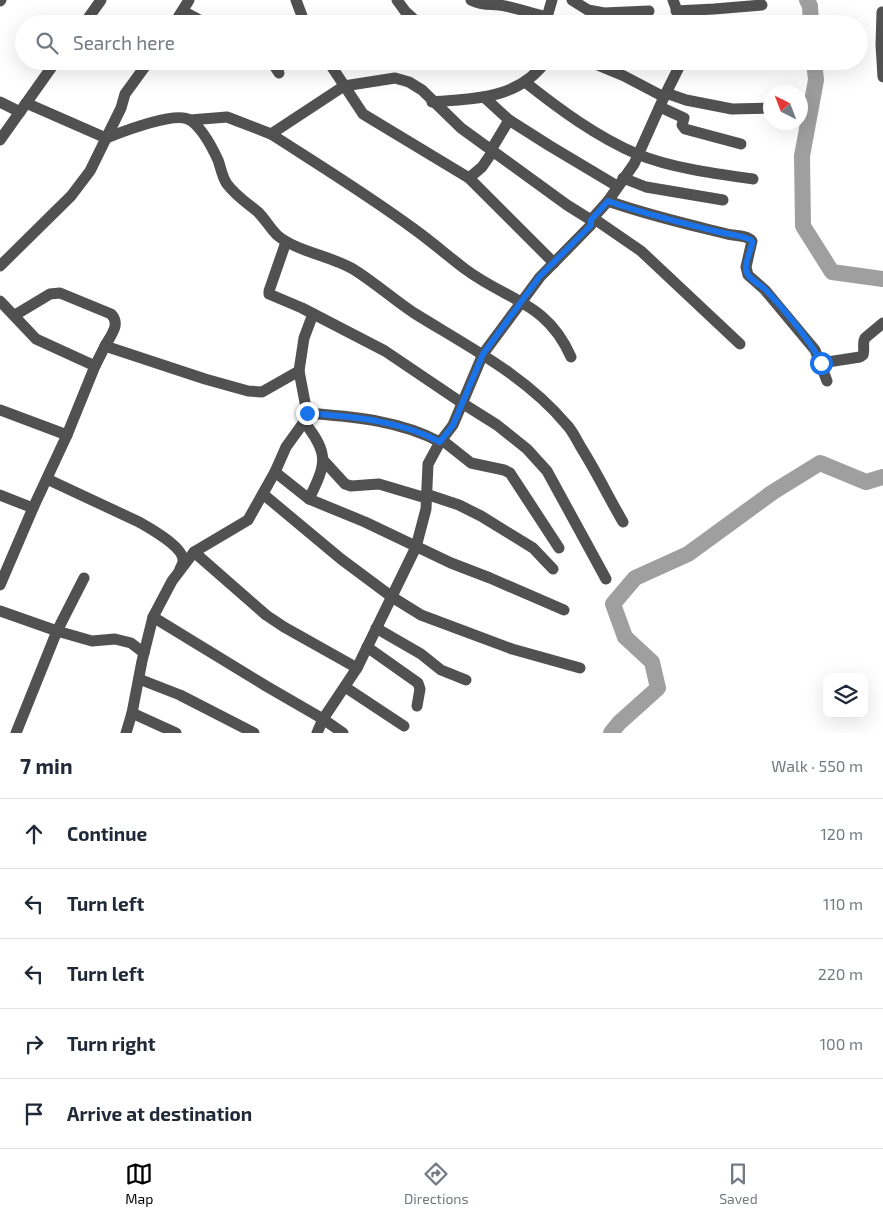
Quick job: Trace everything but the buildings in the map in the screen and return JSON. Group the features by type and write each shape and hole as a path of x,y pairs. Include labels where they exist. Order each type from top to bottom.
{"street":[{"path":"90,15 101,0"},
{"path":"180,15 189,0"},
{"path":"296,0 301,15"},
{"path":"397,0 409,15"},
{"path":"471,0 490,6 499,2 529,15"},
{"path":"543,15 552,0"},
{"path":"572,0 588,10 604,13 649,11"},
{"path":"675,5 714,9 762,5"},
{"path":"183,11 190,15"},
{"path":"882,12 881,45 883,77"},
{"path":"0,140 50,70"},
{"path":"0,266 71,196 90,171 121,108 125,94 142,70"},
{"path":"334,70 363,114 469,178 554,263"},
{"path":"432,102 485,98 506,93 534,76 539,70"},
{"path":"610,70 624,76 663,99 684,118 682,125 684,129 741,144"},
{"path":"317,733 357,668 416,547 426,509 428,464 453,425 483,354 540,276 591,225 592,219 608,201 639,154 678,70"},
{"path":"271,134 344,86 396,78 409,82 422,90 432,102 461,128 492,151 567,205 641,251 740,344"},
{"path":"525,82 548,100 610,140 639,154 705,172 753,178"},
{"path":"485,98 509,120 550,146 620,182 723,200"},
{"path":"663,99 686,100 732,109 763,108"},
{"path":"0,102 23,108 106,138 168,119 183,117 190,120 210,144 226,182 234,193 256,210 286,242 338,261 353,269 413,312 483,354 544,401 567,424 623,522"},
{"path":"190,120 227,117 271,134 415,229 474,275 521,301 549,321 566,345 571,357"},
{"path":"469,178 482,167 509,120"},
{"path":"608,201 674,221 732,236 749,238 752,244 746,267 748,275 765,290 815,350 827,381"},
{"path":"286,242 269,291 270,294 385,351 497,425 526,449 547,471 606,579"},
{"path":"0,585 4,567 47,479 95,366 116,324 115,318 111,314 60,293 50,294 15,315"},
{"path":"0,301 36,339 95,366"},
{"path":"313,314 304,338 299,371 305,418 314,434 324,460 345,484 351,486 379,484 459,505 481,516 533,548 553,569"},
{"path":"821,363 860,357 864,352 863,341 865,338 883,323"},
{"path":"105,346 248,391 262,392 299,371"},
{"path":"0,410 67,435"},
{"path":"305,418 350,417 404,426 441,441 471,463 510,473 559,548"},
{"path":"126,733 132,714 138,679 153,617 194,552 248,520 275,472 286,447 305,418"},
{"path":"309,499 321,473 324,460"},
{"path":"275,472 309,499 365,522 451,563 564,610"},
{"path":"47,479 139,522 177,547 182,554 184,562 179,573"},
{"path":"263,494 341,559 392,597 421,615 512,649 580,668"},
{"path":"0,495 33,508"},
{"path":"194,552 266,614 284,627 357,668"},
{"path":"16,733 57,631 84,578"},
{"path":"0,611 57,631 92,640 115,639 131,643 144,653"},
{"path":"153,617 324,719 343,733"},
{"path":"376,628 414,650 442,670 466,680"},
{"path":"367,647 420,686 416,706"},
{"path":"138,679 180,695 254,733"},
{"path":"345,687 404,726"},
{"path":"132,714 176,733"}],"waterway":[{"path":"807,0 810,6 810,15"},
{"path":"815,70 816,80 802,156 803,226 832,272 883,279"},
{"path":"611,733 619,723 658,688 652,662 625,637 613,604 635,578 688,554 773,492 820,463 866,482 883,477"}],"route":[{"path":"307,413 350,417 404,426 440,442 453,425 483,354 540,276 591,225 591,220 608,201 674,221 732,236 749,238 752,244 746,267 748,275 765,290 799,330 815,350 821,363"}]}
